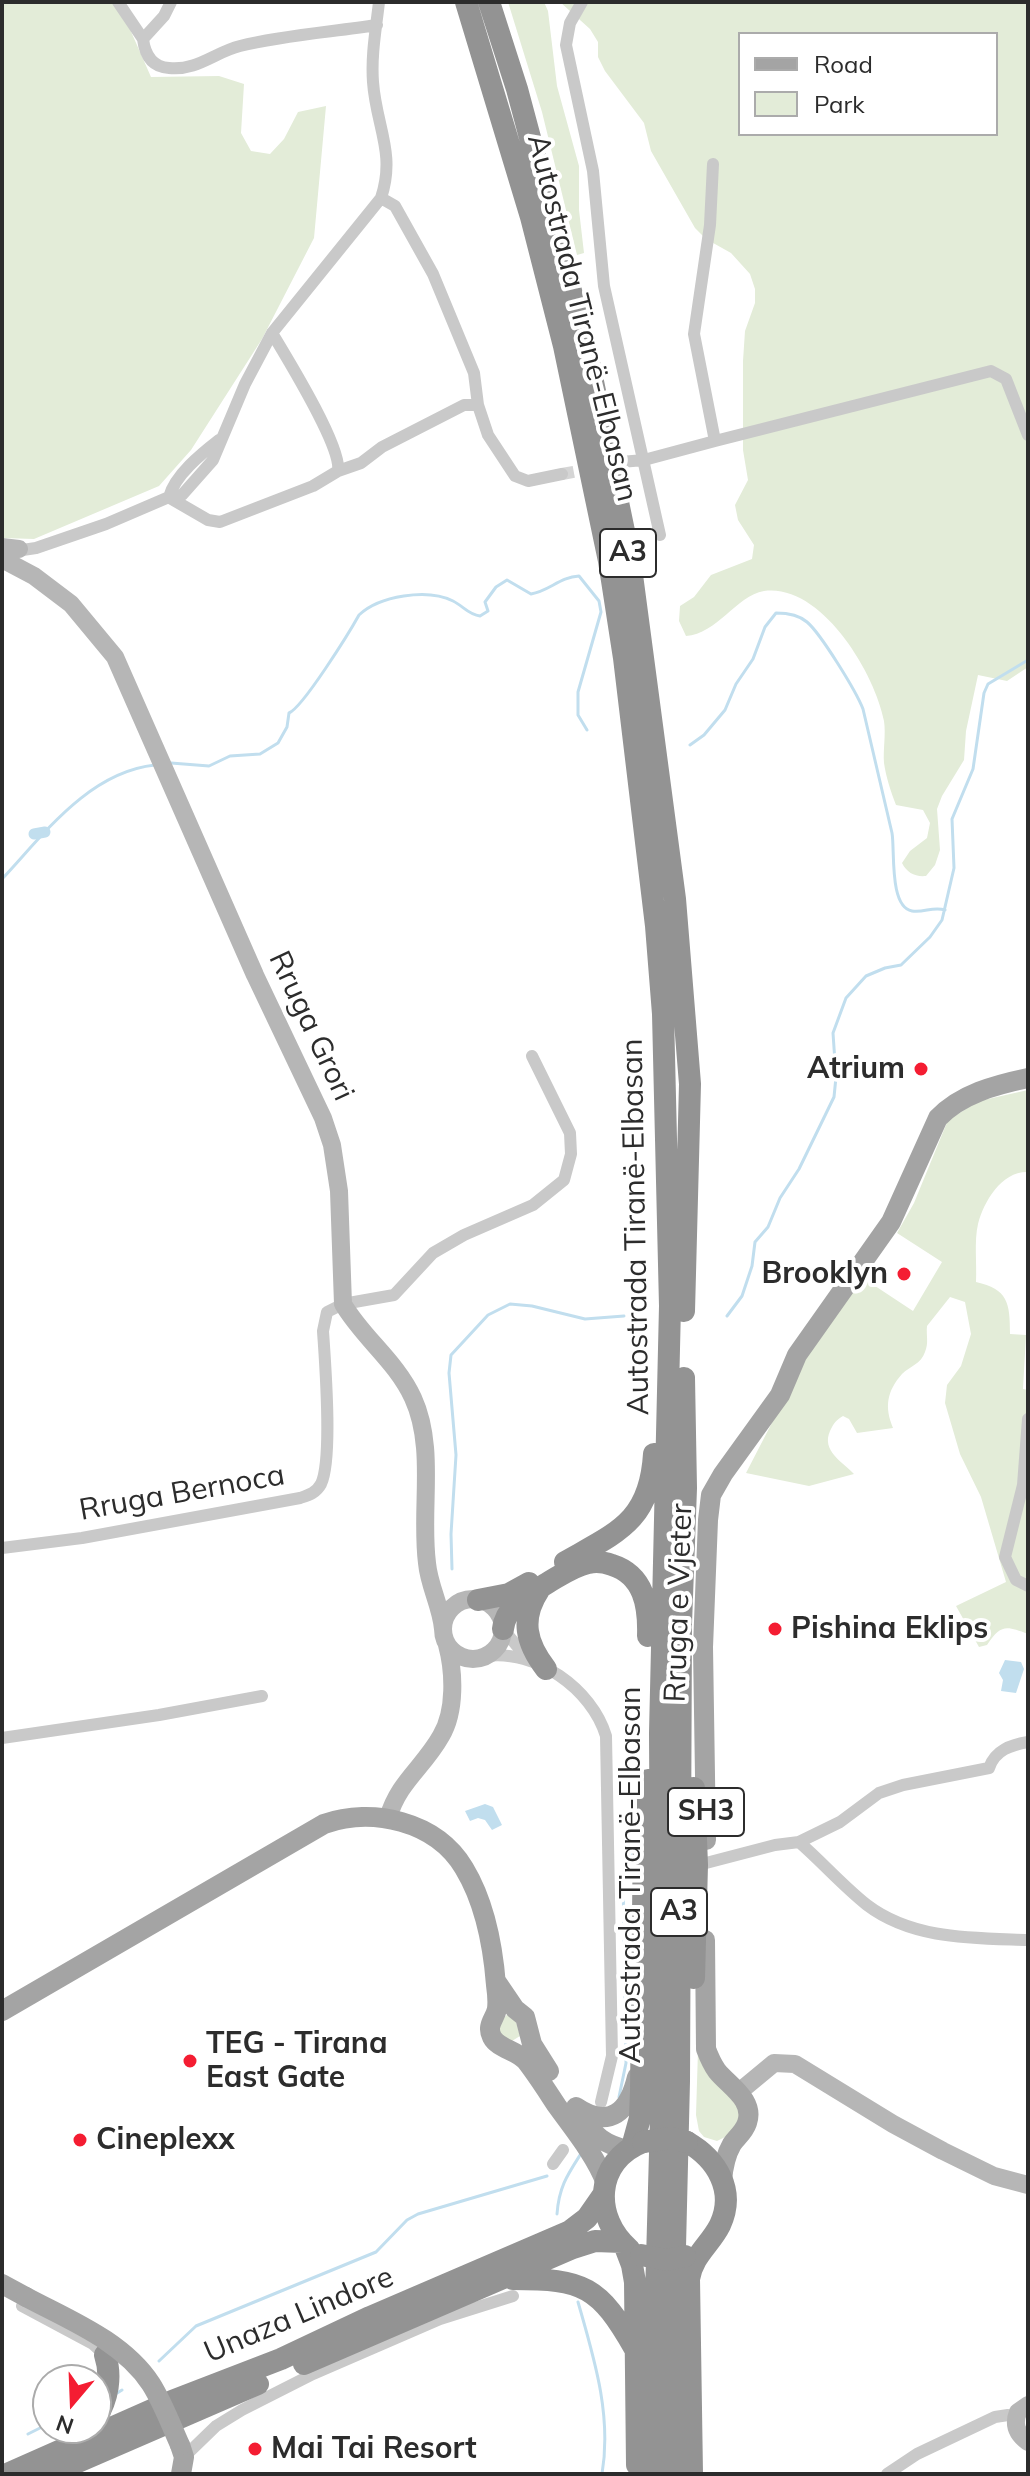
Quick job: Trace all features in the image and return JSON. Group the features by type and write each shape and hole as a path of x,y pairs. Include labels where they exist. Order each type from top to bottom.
{"highway":[{"name":"Autostrada Tiranë-Elbasan","path":"466,2 531,217 564,346 606,546 624,658 663,1014 669,1335 662,1643 662,2081 651,2474"},
{"name":"Autostrada Tiranë-Elbasan","path":"489,2 517,89 585,343 630,560 675,899 690,1084 683,1385 686,1488 681,1624 673,2474"},
{"path":"476,1600 514,1592 603,1539 637,1514 651,1482 657,1378 669,1335"},
{"path":"503,1629 504,1621 515,1606 543,1586 572,1569 598,1562 629,1573 645,1597 648,1623 640,2118 634,2147"},
{"path":"543,1586 530,1606 526,1627 533,1651 546,1669"},
{"path":"681,1624 688,1660 695,1821 691,2121 695,2147"},
{"path":"644,1826 662,1643"},
{"path":"671,2138 695,2147 713,2162 722,2181 726,2201 724,2214 712,2237 694,2251 667,2260 629,2247 610,2227 605,2211 605,2189 616,2163 634,2147 671,2138"},
{"name":"Unaza Lindore","path":"7,2474 172,2401 281,2359 570,2231 587,2218 605,2189"},
{"name":"Unaza Lindore","path":"50,2474 508,2288 584,2244 595,2241 629,2247"},
{"path":"629,2247 634,2274 637,2352 637,2474"},
{"path":"692,2474 689,2279 694,2251"},
{"path":"508,2288 556,2279 593,2293 618,2318 637,2352"},
{"path":"105,2355 106,2364"},
{"path":"2,2469 60,2444"}],"main road":[{"name":"Rruga Grori","path":"14,556 71,604 115,657 255,975 323,1118 332,1145 339,1191 343,1304"},
{"name":"Rruga e Vjeter","path":"739,2092 710,2062 706,2049 703,1647 711,1495 780,1395 797,1355 891,1222 938,1118 966,1097 1028,1078"},
{"path":"343,1304 352,1319 397,1370 421,1418 428,1571 452,1664 450,1706"},
{"path":"388,1818 398,1791 443,1733 450,1706 463,1678 500,1642 503,1629 495,1610 444,1590 428,1571"},
{"path":"476,1600 467,1600 454,1607 445,1619 445,1637 464,1657 486,1656"},
{"path":"2,2011 305,1833 336,1820 388,1818 429,1835 463,1866 477,1893 496,1981 506,2011"},
{"path":"506,2011 525,2017 535,2052 594,2135 604,2142 634,2147"},
{"path":"506,2011 490,2026 491,2035 500,2045 508,2047 525,2060 593,2157 605,2189"},
{"path":"508,2047 521,2044 528,2032"},
{"path":"722,2181 725,2161 748,2117 746,2104 739,2092 774,2063 795,2064 943,2151 994,2176 1028,2185"},
{"path":"572,2105 599,2117 616,2114 632,2099 640,2067"},
{"path":"695,2147 734,2141"},
{"path":"2,2284 97,2335 129,2358 151,2384 182,2459"},
{"path":"1022,2411 1018,2433 1028,2442"}],"street":[{"path":"118,2 143,39 148,57 168,69 190,67 241,45 377,25"},
{"path":"143,39 164,16 171,2"},
{"path":"14,556 106,524 169,497 182,495 213,460 220,438 272,333 381,198 387,180 388,162 373,87 372,59 379,2"},
{"path":"582,2 570,23 566,45 593,171 604,286 660,535"},
{"path":"713,164 710,225 694,334 715,441"},
{"path":"381,198 395,206 433,274 474,373 478,405 488,435 515,476 528,481 562,474"},
{"path":"272,333 316,410 337,457 338,471"},
{"path":"621,462 644,460 991,371 1006,379 1028,435"},
{"path":"169,497 208,520 220,522 313,486 338,471 361,463 395,440 464,405 478,405"},
{"path":"343,1304 394,1295 433,1253 464,1235 533,1205 564,1180 571,1154 570,1133 532,1056"},
{"name":"Rruga Bernoca","path":"2,1548 82,1538 300,1498 315,1492 326,1465 323,1331 327,1312 343,1304"},
{"path":"1028,1419 1023,1485 1005,1557 1016,1580 1028,1586"},
{"path":"503,1629 517,1646 577,1689 590,1703 601,1720 608,1750 612,2056 601,2102"},
{"path":"486,1656 519,1658 546,1669"},
{"path":"2,1738 262,1696"},
{"path":"706,1863 799,1842 840,1822 879,1793 903,1785 989,1768 992,1759 1010,1745 1028,1742"},
{"path":"799,1842 851,1892 886,1917 938,1935 1028,1940"},
{"path":"553,2164 563,2150"},
{"path":"182,2459 216,2426 242,2410 313,2374 508,2288"},
{"path":"2,2295 93,2344 105,2355"},
{"path":"887,2474 917,2454 995,2417 1022,2411"}],"green space":[{"path":"2,2 118,2 151,77 219,76 244,84 241,133 251,151 270,154 284,139 298,112 326,106 314,238 262,339 191,450 159,486 34,539 2,538"},
{"path":"508,2 544,2 548,11 557,86 579,166 579,210 584,253 577,255 542,112"},
{"path":"560,2 1028,2 1028,667 1007,681 978,675 966,731 964,760 937,809 940,850 935,865 926,876 912,874 902,863 910,851 927,838 930,823 923,810 896,805 885,768 885,726 879,701 857,657 825,616 806,601 785,592 764,591 744,600 697,634 686,636 679,621 680,606 694,597 711,575 752,559 754,545 738,520 735,505 748,480 743,450 743,361 745,331 755,303 755,289 750,274 731,253 706,239 695,228 651,151 644,123 605,71 598,57 598,42 590,29"},
{"path":"1028,1090 1028,1172 1010,1176 1002,1182 985,1206 978,1224 976,1282 995,1289 1005,1299 1010,1334 1026,1335 1023,1389 1028,1390 1028,1634 1014,1629 1000,1630 987,1645 979,1647 956,1606 1006,1582 981,1497 960,1454 945,1403 947,1385 961,1366 971,1334 965,1302 950,1297 927,1326 927,1345 923,1356 902,1374 890,1393 888,1413 893,1428 857,1433 849,1419 843,1416 834,1424 828,1444 834,1456 854,1474 809,1486 746,1473 808,1353 863,1278 913,1311 942,1262 897,1233 914,1203 948,1120 979,1101"},
{"path":"508,2014 514,2015 520,2036 512,2041 502,2038 497,2024"},
{"path":"698,2050 743,2114 729,2135 717,2141 704,2137 699,2131 696,2115"}],"water":[{"path":"1005,1660 1021,1662 1024,1669 1016,1693 1001,1691 1003,1680 999,1673"},
{"path":"485,1804 493,1807 502,1825 492,1830 485,1820 478,1818 470,1821 465,1811"}],"waterway":[{"path":"171,763 209,766 230,756 260,754 278,743 287,727 289,713 315,684 359,615 368,608 404,596 430,595 453,601 480,616 488,611 485,602 496,587 507,580 531,594 579,576 599,601 601,612 578,692 578,715 587,730"},
{"path":"690,745 704,735 725,710 736,684 753,659 765,627 776,613 804,620 829,650 863,709 892,833 894,877 900,900 912,911 945,910"},
{"path":"727,1316 742,1296 752,1266 755,1242 768,1227 780,1198 799,1169 834,1097 833,1033 846,998 866,976 901,965 930,937 942,920 954,868 952,819 973,769 984,693 988,684 1028,660"},
{"path":"2,879 51,825 89,792 109,779 155,765"},
{"path":"34,834 45,832"},
{"path":"452,1569 456,1455 449,1373 451,1355 488,1315 510,1304 585,1319 624,1316"},
{"path":"619,2097 626,2063 623,1877 633,1848"},
{"path":"557,2214 562,2188 582,2152"},
{"path":"159,2361 196,2326 376,2252 407,2220 418,2214 547,2176"},
{"path":"578,2302 603,2408 602,2474"},
{"path":"114,2395 122,2390"},
{"path":"28,2434 32,2432"}],"tunnel":[{"path":"562,474 594,468"}],"place":[{"name":"Atrium","path":"921,1069"},
{"name":"Brooklyn","path":"904,1274"},
{"name":"Pishina Eklips","path":"775,1629"},
{"name":"TEG - Tirana East Gate","path":"190,2061"},
{"name":"Cineplexx","path":"80,2140"},
{"name":"Mai Tai Resort","path":"255,2449"}]}
